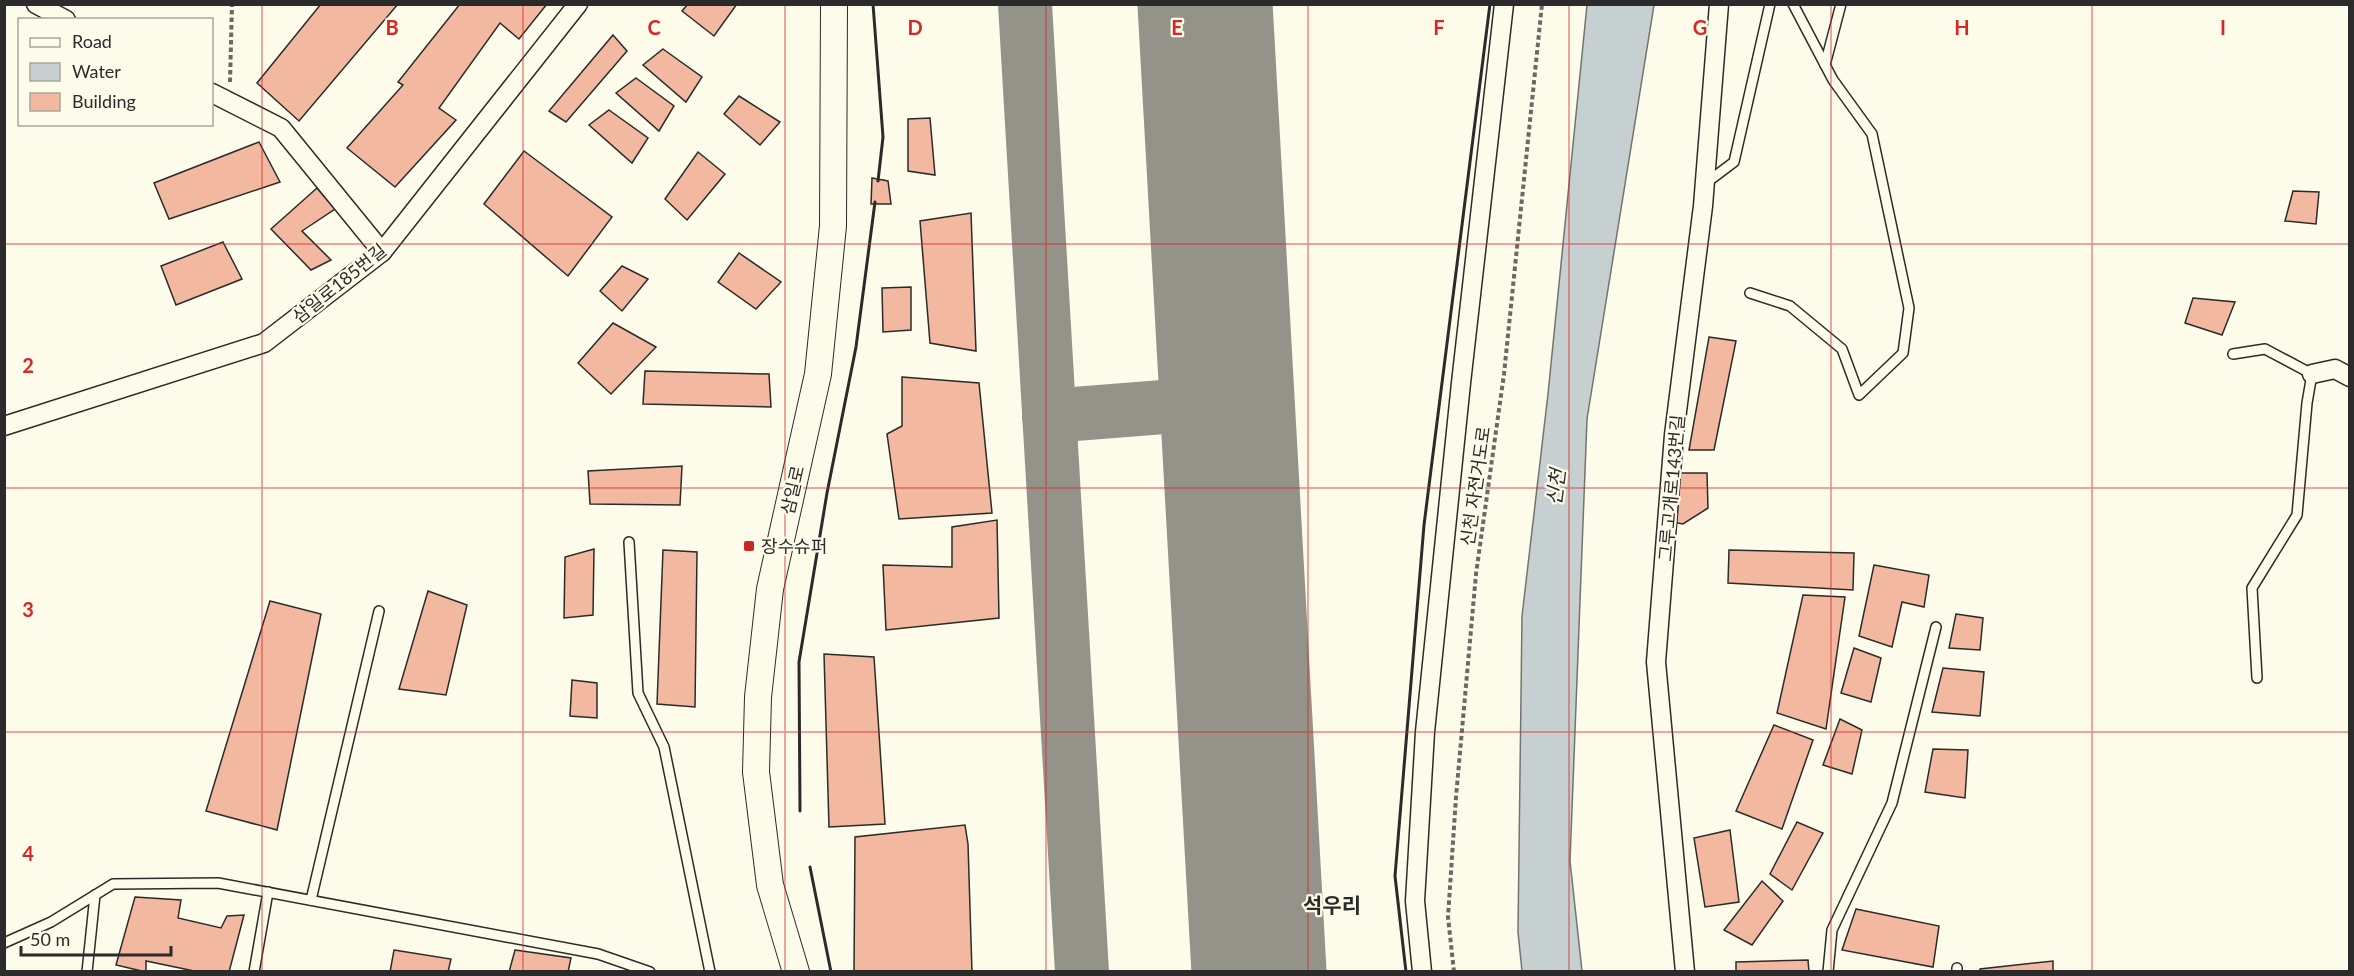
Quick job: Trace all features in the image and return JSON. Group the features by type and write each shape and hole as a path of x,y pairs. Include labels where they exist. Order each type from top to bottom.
{"main road":[{"name":"삼일로","path":"796,972 770,885 756,772 758,708 770,589 818,374 832,226 834,4"}],"street":[{"path":"36,4 62,18"},
{"name":"삼일로185번길","path":"4,426 264,343 382,252 578,4"},
{"path":"1422,972 1415,901 1425,732 1462,371 1504,4"},
{"name":"그루고개로143번길","path":"1685,972 1656,662 1674,435 1704,184 1719,4"},
{"path":"213,94 280,128 382,252"},
{"path":"2312,374 2335,369 2349,377"}],"lane":[{"path":"1704,184 1734,162 1770,4"},
{"path":"1750,293 1790,306 1842,349 1859,395 1903,353 1909,308 1872,134 1825,65 1793,4"},
{"path":"1825,65 1841,4"},
{"path":"2233,354 2265,349 2312,374 2307,403 2297,515 2252,588 2257,678"},
{"path":"629,542 638,693 664,747 710,972"},
{"path":"311,900 379,611"},
{"path":"1828,972 1833,930 1892,803 1936,627"},
{"path":"4,943 51,922 113,884 218,883 598,954 650,972"},
{"path":"254,972 268,892"},
{"path":"87,972 95,895"}],"path":[{"path":"230,102 232,4"},
{"name":"신천 자전거도로","path":"1454,972 1448,916 1476,574 1504,374 1542,4"}],"water":[{"name":"신천","path":"1587,5 1654,5 1587,419 1570,861 1582,971 1522,971 1518,932 1522,616 1548,394"}],"building":[{"path":"321,4 398,4 299,121 257,83"},
{"path":"460,4 547,4 519,39 500,23 439,108 456,120 395,187 347,148 403,85 398,82"},
{"path":"688,4 737,4 714,36 682,11"},
{"path":"613,35 627,51 566,122 549,111"},
{"path":"663,49 702,77 686,102 643,65"},
{"path":"636,78 674,106 659,131 616,93"},
{"path":"739,96 780,122 760,145 724,114"},
{"path":"609,110 648,138 632,163 589,125"},
{"path":"930,118 935,175 908,171 908,119"},
{"path":"259,142 280,182 169,219 154,183"},
{"path":"524,151 612,217 568,276 484,204"},
{"path":"698,152 725,174 687,220 665,199"},
{"path":"872,178 888,181 891,204 871,204"},
{"path":"317,188 335,209 302,231 331,260 311,270 271,229"},
{"path":"2293,191 2319,192 2316,224 2285,221"},
{"path":"971,213 976,351 930,343 920,221"},
{"path":"223,242 242,279 176,305 161,266"},
{"path":"739,253 781,282 756,309 718,282"},
{"path":"622,266 648,279 622,311 600,291"},
{"path":"911,287 911,330 883,332 882,288"},
{"path":"2193,298 2235,302 2222,335 2185,323"},
{"path":"613,323 656,347 611,394 578,363"},
{"path":"1709,337 1736,341 1714,450 1689,450"},
{"path":"645,371 769,374 771,407 643,404"},
{"path":"902,377 979,383 992,513 899,519 887,434 902,426"},
{"path":"682,466 680,505 590,504 588,471"},
{"path":"1676,473 1707,473 1708,508 1683,524 1672,522"},
{"path":"997,520 999,618 886,630 883,565 952,567 952,527"},
{"path":"594,549 593,615 564,618 565,557"},
{"path":"663,550 697,552 695,707 657,704"},
{"path":"1729,550 1854,553 1853,590 1728,583"},
{"path":"1874,565 1929,575 1924,607 1902,602 1892,647 1859,636"},
{"path":"428,591 467,605 446,695 399,689"},
{"path":"1803,595 1845,597 1826,729 1777,713"},
{"path":"270,601 321,614 277,830 206,811"},
{"path":"1956,614 1983,618 1980,650 1949,648"},
{"path":"1854,648 1881,658 1871,702 1841,693"},
{"path":"824,654 874,657 885,824 829,827"},
{"path":"1943,668 1984,672 1980,716 1932,712"},
{"path":"572,680 597,683 597,718 570,716"},
{"path":"1840,719 1862,730 1852,774 1823,765"},
{"path":"1774,725 1813,740 1782,829 1736,811"},
{"path":"1933,749 1968,750 1965,798 1925,792"},
{"path":"1797,822 1823,833 1792,890 1770,874"},
{"path":"965,825 968,844 972,972 854,972 855,837"},
{"path":"1730,830 1739,902 1705,907 1694,838"},
{"path":"1762,881 1783,901 1752,945 1724,930"},
{"path":"135,897 181,900 178,918 221,928 227,916 244,915 229,972 199,972 146,961 146,972 116,965"},
{"path":"1856,909 1939,926 1933,967 1842,950"},
{"path":"394,950 451,959 448,972 390,972"},
{"path":"515,950 571,958 568,972 509,972"},
{"path":"1808,960 1809,972 1736,972 1736,962"},
{"path":"2053,961 2053,972 1980,972 1980,969"}],"taxiway":[{"path":"1025,4 1082,972"},
{"path":"1049,416 1227,402"}],"runway":[{"path":"1205,4 1259,972"}],"wall":[{"path":"873,4 883,137 878,181"},
{"path":"1406,972 1395,876 1424,525 1490,4"},
{"path":"800,811 799,662 827,493 856,347 875,202"},
{"path":"810,867 831,972"}],"place":[{"name":"장수슈퍼","path":"749,546"}],"district":[{"name":"석우리","path":"1332,904"}]}
